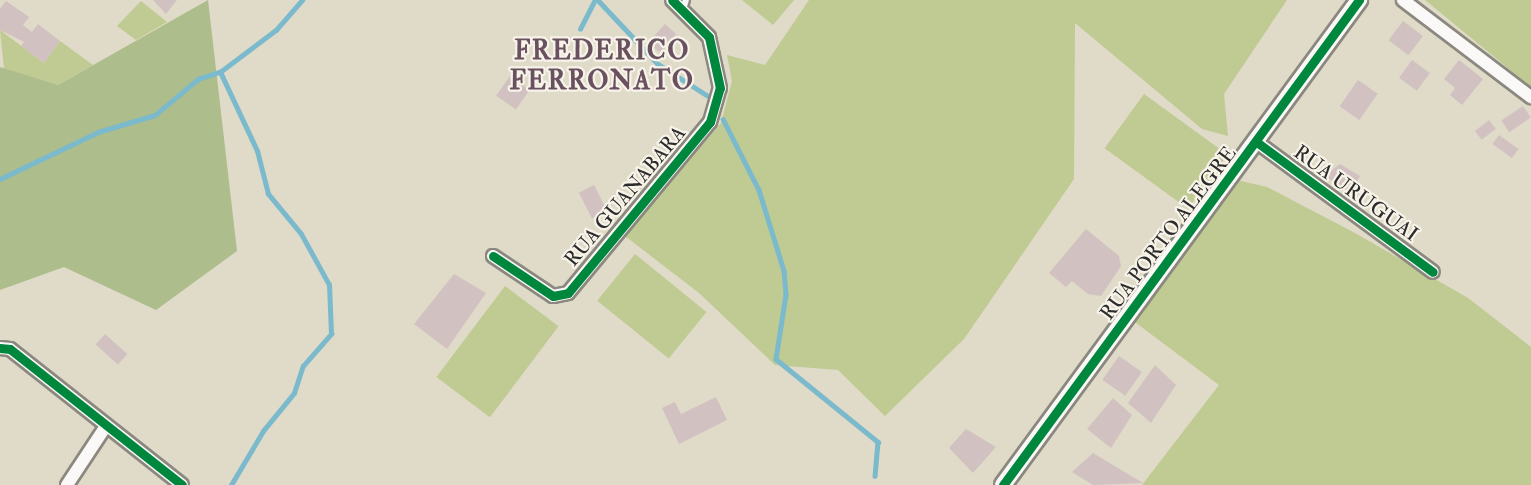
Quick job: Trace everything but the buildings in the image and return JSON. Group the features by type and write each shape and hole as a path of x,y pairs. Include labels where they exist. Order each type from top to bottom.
{"street":[{"path":"672,0 685,4"},
{"name":"RUA PORTO ALEGRE","path":"1003,485 1258,143 1359,0"},
{"path":"1403,0 1531,97"},
{"name":"RUA GUANABARA","path":"493,256 553,296 568,294 710,122 720,88 710,37 685,4"},
{"name":"RUA URUGUAI","path":"1258,143 1433,272"},
{"path":"2,347 182,485"},
{"path":"67,485 106,426"}],"green space":[{"path":"208,0 237,251 156,310 64,267 0,290 0,67 58,85"},
{"path":"742,0 794,0 773,25"},
{"path":"809,0 1287,0 1224,94 1228,136 1202,129 1075,23 1074,179 964,339 885,416 838,370 775,365 699,293 625,236 721,123 732,81 727,55 765,65"},
{"path":"1425,0 1531,0 1531,87"},
{"path":"141,1 167,22 136,40 117,26"},
{"path":"0,30 44,63 60,41 93,65 58,85 4,69"},
{"path":"1144,94 1227,155 1188,209 1105,148"},
{"path":"1224,177 1267,187 1355,233 1468,298 1531,347 1531,485 1142,485 1219,385 1124,314"},
{"path":"635,254 706,312 669,359 597,301"},
{"path":"505,286 559,326 490,417 436,377"}],"waterway":[{"path":"231,485 263,431 294,393 303,366 331,334 329,285 301,234 268,194 257,151 220,72 276,30 302,0"},
{"path":"580,29 595,0"},
{"path":"598,0 658,64 708,96"},
{"path":"0,179 98,132 155,115 198,79 220,72"},
{"path":"723,119 759,190 784,271 786,295 776,359 878,442 875,476"}],"cycle path":[{"path":"493,256 553,296 568,293 710,122 720,88 709,37 672,0"},
{"path":"1003,485 1359,0"},
{"path":"1258,143 1433,272"},
{"path":"0,348 10,349 182,485"}],"district":[{"name":"FREDERICO FERRONATO","path":"602,67"}]}
